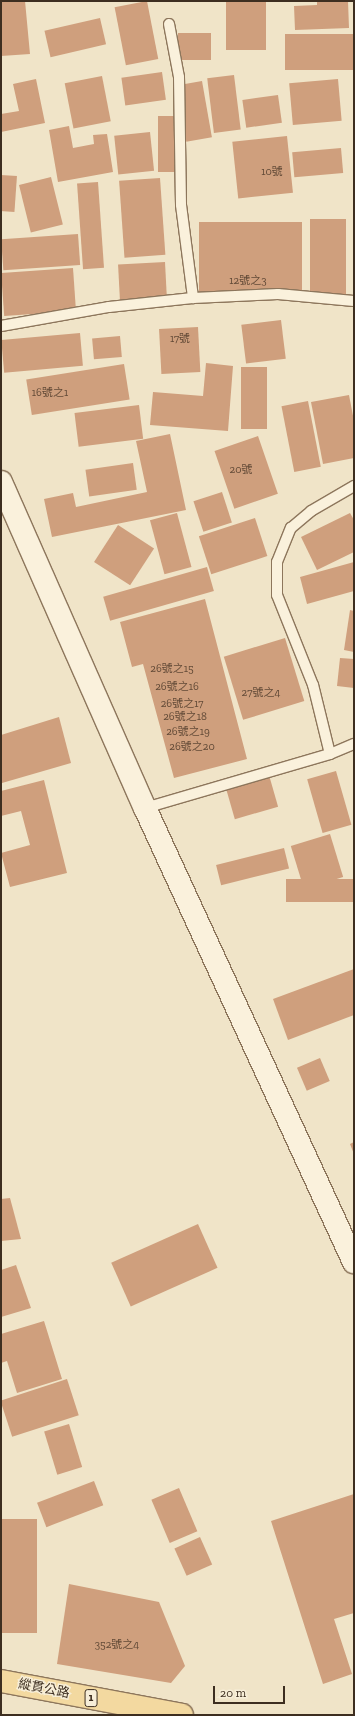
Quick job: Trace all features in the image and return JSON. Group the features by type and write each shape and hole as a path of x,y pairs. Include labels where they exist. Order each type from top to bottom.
{"main road":[{"name":"縱貫公路","path":"1,1681 182,1715"}],"street":[{"path":"1,482 145,808 354,1262"}],"lane":[{"path":"169,24 179,77 181,205 193,298"},
{"path":"1,326 109,306 193,298 278,294 354,301"},
{"path":"330,754 313,685 277,595 276,562 291,528 354,486"},
{"path":"145,808 330,754 354,744"}],"building":[{"path":"1,1 25,1 30,54 1,56"},
{"path":"147,1 158,59 126,65 115,7"},
{"path":"226,1 266,1 266,50 226,50"},
{"path":"317,1 348,1 349,28 295,30 294,6 317,5"},
{"path":"100,18 106,44 51,57 44,31"},
{"path":"178,33 211,33 211,60 178,60"},
{"path":"285,34 354,34 354,70 285,70"},
{"path":"162,72 166,100 125,105 121,78"},
{"path":"234,75 241,130 214,133 207,78"},
{"path":"102,76 111,121 73,128 65,83"},
{"path":"36,79 45,123 1,132 1,114 19,111 13,84"},
{"path":"338,79 342,121 293,125 289,83"},
{"path":"202,81 212,137 186,142 176,86"},
{"path":"278,95 282,123 246,128 242,100"},
{"path":"158,116 177,116 177,172 158,172"},
{"path":"69,126 73,148 94,144 93,135 107,134 113,172 58,182 49,130"},
{"path":"150,132 154,171 118,175 114,136"},
{"path":"287,136 293,193 238,198 232,142"},
{"path":"341,148 343,173 294,177 292,152"},
{"path":"1,175 17,176 14,212 1,211"},
{"path":"51,177 63,225 31,233 19,185"},
{"path":"160,178 165,255 124,258 119,181"},
{"path":"98,182 104,268 83,269 77,183"},
{"path":"310,219 346,219 346,297 310,297"},
{"path":"199,222 302,222 302,292 199,292"},
{"path":"78,234 80,265 3,270 1,239"},
{"path":"165,262 167,299 120,301 118,264"},
{"path":"73,268 76,311 4,316 1,273"},
{"path":"281,320 286,359 246,364 241,325"},
{"path":"198,327 200,372 161,374 159,329"},
{"path":"80,333 83,366 4,373 1,340"},
{"path":"120,336 122,357 94,359 92,338"},
{"path":"206,363 233,366 228,431 150,425 153,392 203,396"},
{"path":"124,364 130,400 32,415 26,379"},
{"path":"241,367 267,367 267,429 241,429"},
{"path":"349,395 354,421 354,458 323,464 311,402"},
{"path":"308,401 321,467 294,472 281,406"},
{"path":"139,405 143,439 79,447 74,413"},
{"path":"170,434 186,510 52,537 44,499 73,493 76,507 147,492 136,441"},
{"path":"258,436 278,494 234,509 215,451"},
{"path":"133,463 137,490 89,496 85,470"},
{"path":"222,492 232,522 203,532 193,501"},
{"path":"177,513 191,567 164,574 150,520"},
{"path":"350,513 354,520 354,552 317,570 301,537"},
{"path":"255,518 267,556 211,574 199,536"},
{"path":"118,525 154,548 130,585 94,562"},
{"path":"354,562 354,591 307,604 300,577"},
{"path":"207,567 214,591 110,621 103,597"},
{"path":"205,599 247,759 174,778 143,664 132,667 120,622"},
{"path":"350,610 354,611 354,652 344,650"},
{"path":"285,638 304,701 243,720 224,657"},
{"path":"340,658 354,659 354,688 337,686"},
{"path":"59,717 71,763 2,783 1,735"},
{"path":"336,771 351,825 323,833 307,779"},
{"path":"269,775 278,807 235,819 226,787"},
{"path":"44,780 67,873 10,887 1,853 30,845 21,811 1,816 1,791"},
{"path":"330,834 343,877 304,889 291,846"},
{"path":"284,848 289,868 221,885 216,865"},
{"path":"286,879 354,879 354,902 286,902"},
{"path":"354,969 354,1015 288,1040 273,999"},
{"path":"320,1058 330,1081 307,1091 297,1068"},
{"path":"354,1142 354,1154 350,1144"},
{"path":"10,1198 21,1239 1,1241 1,1199"},
{"path":"198,1224 218,1268 131,1306 111,1263"},
{"path":"16,1265 31,1308 1,1317 1,1270"},
{"path":"44,1321 62,1379 17,1393 7,1361 1,1363 1,1334"},
{"path":"67,1379 79,1415 12,1437 1,1400"},
{"path":"69,1424 82,1467 57,1475 44,1432"},
{"path":"94,1481 103,1505 46,1527 37,1503"},
{"path":"179,1488 197,1531 170,1543 151,1500"},
{"path":"354,1494 354,1613 334,1619 352,1674 323,1684 271,1521"},
{"path":"1,1519 37,1519 37,1633 1,1633"},
{"path":"200,1537 212,1564 187,1576 174,1548"},
{"path":"69,1584 159,1602 185,1666 171,1683 57,1664"}]}
